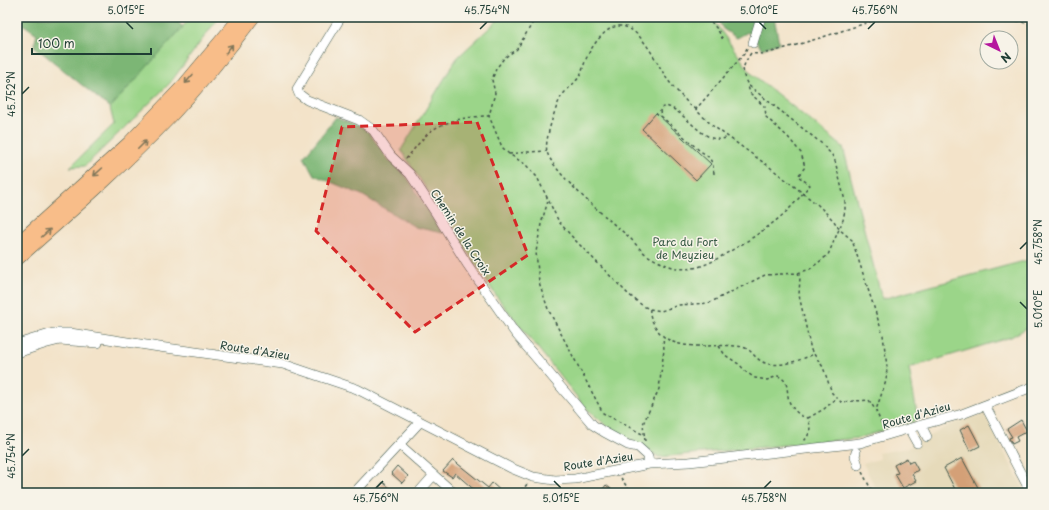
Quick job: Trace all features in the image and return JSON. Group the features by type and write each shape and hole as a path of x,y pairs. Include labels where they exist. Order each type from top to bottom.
{"highway":[{"path":"17,244 129,143 185,84 241,17"},
{"path":"17,260 169,118 215,66 254,17"}],"street":[{"name":"Chemin de la Croix","path":"341,17 297,89 299,94 307,100 359,120 373,130 391,156 410,174 466,264 515,333 593,425 628,445 638,447 648,456 649,464"},
{"path":"751,45 761,17"},
{"name":"Route d'Azieu","path":"17,344 53,334 70,333 284,364 357,389 511,468 533,477 555,480 575,479 649,464 689,462 860,443 962,414 1032,387"},
{"name":"Route d'Azieu","path":"17,353 60,340 159,347"},
{"path":"985,405 1028,487"},
{"path":"354,493 420,422"},
{"path":"921,425 927,437"},
{"path":"912,434 916,443"},
{"path":"400,445 454,493"},
{"path":"856,452 855,456 858,465"},
{"path":"418,493 434,475"}],"path":[{"path":"536,17 517,49 504,58 496,69 492,80 495,93 489,116 498,141 509,154 525,164 532,171 542,187 559,222 578,244 628,294 643,306 650,309 662,311 679,305 709,303 765,275 798,273 810,269 828,255 843,220 845,210 841,180 832,155 821,143 748,85"},
{"path":"706,17 718,30 723,40"},
{"path":"876,410 886,381 887,367 883,335 852,240 839,229 834,221 818,206 802,194 767,165 713,126 697,111 667,78 643,39 629,29 621,26 612,28 603,34 594,44 586,58 581,74 561,97 547,139 547,152 552,162 563,176 642,251 668,266 682,270 698,268 747,242 787,210 802,194 810,185 798,176 805,167 801,153 766,117 765,107 750,93 742,71 743,66 751,53 756,54 770,52 884,17"},
{"path":"1005,17 1032,25"},
{"path":"696,109 751,45"},
{"path":"714,174 713,164 706,155 661,116 661,108 665,106 672,107 700,131 713,137 723,139 728,137"},
{"path":"402,165 432,129 454,121 480,116 489,116"},
{"path":"509,154 547,152"},
{"path":"548,201 541,224 536,252 539,282 548,310 603,413 644,435"},
{"path":"798,273 800,277 799,295 811,350 823,367 832,393 841,402 869,400 876,410 886,436"},
{"path":"650,309 649,313 653,323 663,337 672,341 691,346 737,346 751,350 761,362 780,365 798,361 814,354"},
{"path":"645,441 643,424 659,389 664,349 663,337"},
{"path":"719,346 725,355 755,378 767,380 778,376 783,378 788,386 790,401 794,408 804,418 808,418 824,409 837,398"},
{"path":"793,450 794,448 800,446 807,437 811,427 808,418"},
{"path":"858,465 873,493"},
{"path":"615,471 631,493"},
{"path":"515,493 524,488 533,477"}],"highlighted area":[{"path":"477,122 528,255 415,332 316,231 342,127"}],"shaded area":[{"path":"984,414 1026,493 878,493 863,463 880,459 878,453 908,448 951,424"}],"green space":[{"path":"17,17 173,17 183,27 110,108 34,46 37,34 17,20"},
{"path":"191,17 219,17 170,83 85,166 70,167 114,124 110,108"},
{"name":"Parc du Fort de Meyzieu","path":"501,17 711,17 751,73 843,147 882,299 1032,259 1032,325 1011,337 909,368 918,420 859,438 659,457 609,428 585,407 497,297 401,150 457,58"},
{"path":"716,17 774,17 779,43 762,49 748,32 737,38 723,29"},
{"path":"336,117 367,130 388,159 407,177 442,233 415,227 362,195 314,175 304,157"}],"building":[{"path":"656,113 711,164 696,180 642,129"},
{"path":"1021,420 1027,431 1016,437 1018,441 1012,444 1009,438 1012,437 1007,429"},
{"path":"969,425 980,446 970,451 960,430"},
{"path":"907,458 909,463 913,461 918,470 912,474 916,481 903,488 895,474 898,473 894,465"},
{"path":"962,458 981,493 957,493 944,468"},
{"path":"453,460 488,488 492,483 503,493 478,493 455,473 452,477 443,471"},
{"path":"397,466 408,476 402,483 391,473"},
{"path":"383,482 395,493 379,493 376,490"},
{"path":"606,485 616,493 600,493"}]}
